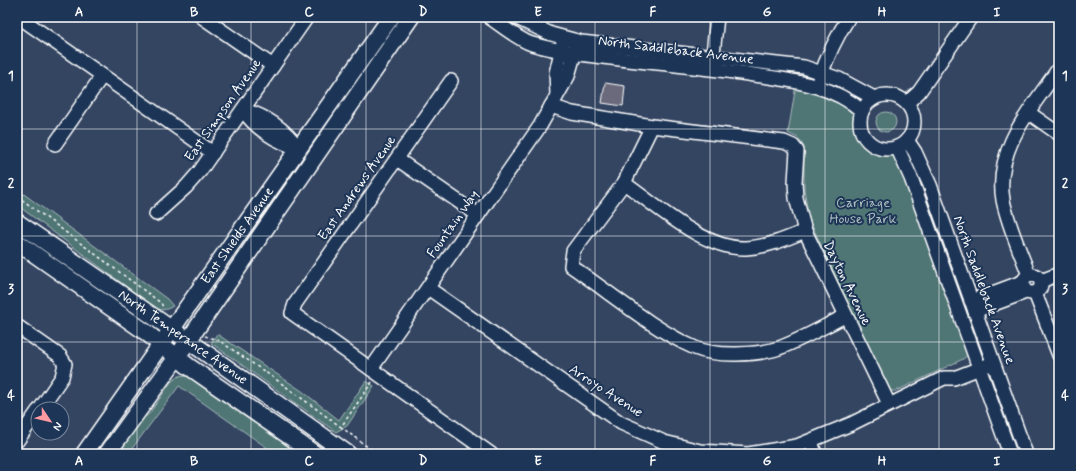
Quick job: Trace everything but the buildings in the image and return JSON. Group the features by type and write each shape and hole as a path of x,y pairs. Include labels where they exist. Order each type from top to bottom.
{"main road":[{"name":"East Shields Avenue","path":"84,454 391,17"},
{"name":"East Shields Avenue","path":"107,454 177,357 411,17"},
{"name":"North Temperance Avenue","path":"17,222 188,340 348,454"},
{"name":"North Temperance Avenue","path":"17,242 315,454"}],"street":[{"path":"19,17 213,153"},
{"path":"202,17 273,66"},
{"name":"East Simpson Avenue","path":"156,214 186,187 213,153 307,17"},
{"name":"North Saddleback Avenue","path":"489,17 530,44 561,51 577,47 713,55 804,67 822,72 874,98"},
{"name":"North Saddleback Avenue","path":"515,17 551,34 564,38 577,47 816,86 842,97 862,111"},
{"path":"711,69 717,17"},
{"path":"816,86 839,32 849,17"},
{"path":"907,103 918,92 971,17"},
{"name":"Fountain Way","path":"557,94 556,73 564,38"},
{"name":"Fountain Way","path":"374,372 428,288 540,126 568,76 577,47"},
{"path":"1059,68 1008,147 1003,163 1002,180 1003,199 1006,210 1031,285 1059,356"},
{"path":"55,144 102,76"},
{"name":"East Andrews Avenue","path":"374,372 292,313 295,304 451,81"},
{"path":"889,94 896,96 907,103 913,114 914,123 912,132 902,144 887,149 878,148 863,136 860,127 862,111 874,98 889,94"},
{"path":"551,106 572,113 652,126 624,183 573,251 571,266 664,331 697,348 727,353 756,353 779,348 845,316"},
{"path":"243,110 256,113 290,136 298,148"},
{"path":"1029,113 1059,134"},
{"name":"Dayton Avenue","path":"652,126 784,142 793,146 797,151 795,182 796,198 805,231 889,404"},
{"path":"902,144 911,178 1010,454"},
{"name":"North Saddleback Avenue","path":"902,144 915,152 930,185 1026,454"},
{"path":"397,159 478,216"},
{"path":"624,183 697,235 726,246 745,248 768,245 805,231"},
{"path":"973,306 1059,274"},
{"name":"Arroyo Avenue","path":"428,288 621,423 662,448 748,454 797,446 813,448 889,404 944,378 954,378 978,363 991,358"},
{"path":"17,326 60,356 65,364 62,377 45,401"},
{"path":"374,372 491,454"},
{"path":"17,441 30,423"}],"path":[{"path":"17,196 161,303 165,310"},
{"path":"207,338 218,340 274,378 377,454"},
{"path":"341,428 374,372"}],"green space":[{"name":"Carriage House Park","path":"796,85 844,102 855,112 857,132 863,144 874,151 893,155 899,159 968,350 968,355 963,359 896,391 891,391 887,387 809,219 804,189 804,147 798,138 788,133"},
{"path":"886,112 893,115 896,122 893,129 886,132 879,129 876,122 879,115"},
{"path":"17,189 167,299 173,306 163,310 154,307 17,205"},
{"path":"217,334 302,391 339,420 366,381 374,386 347,426 336,432 211,343"},
{"path":"183,375 190,378 299,454 276,454 179,386 128,454 117,454 142,419 149,414 171,382 177,377"}]}
